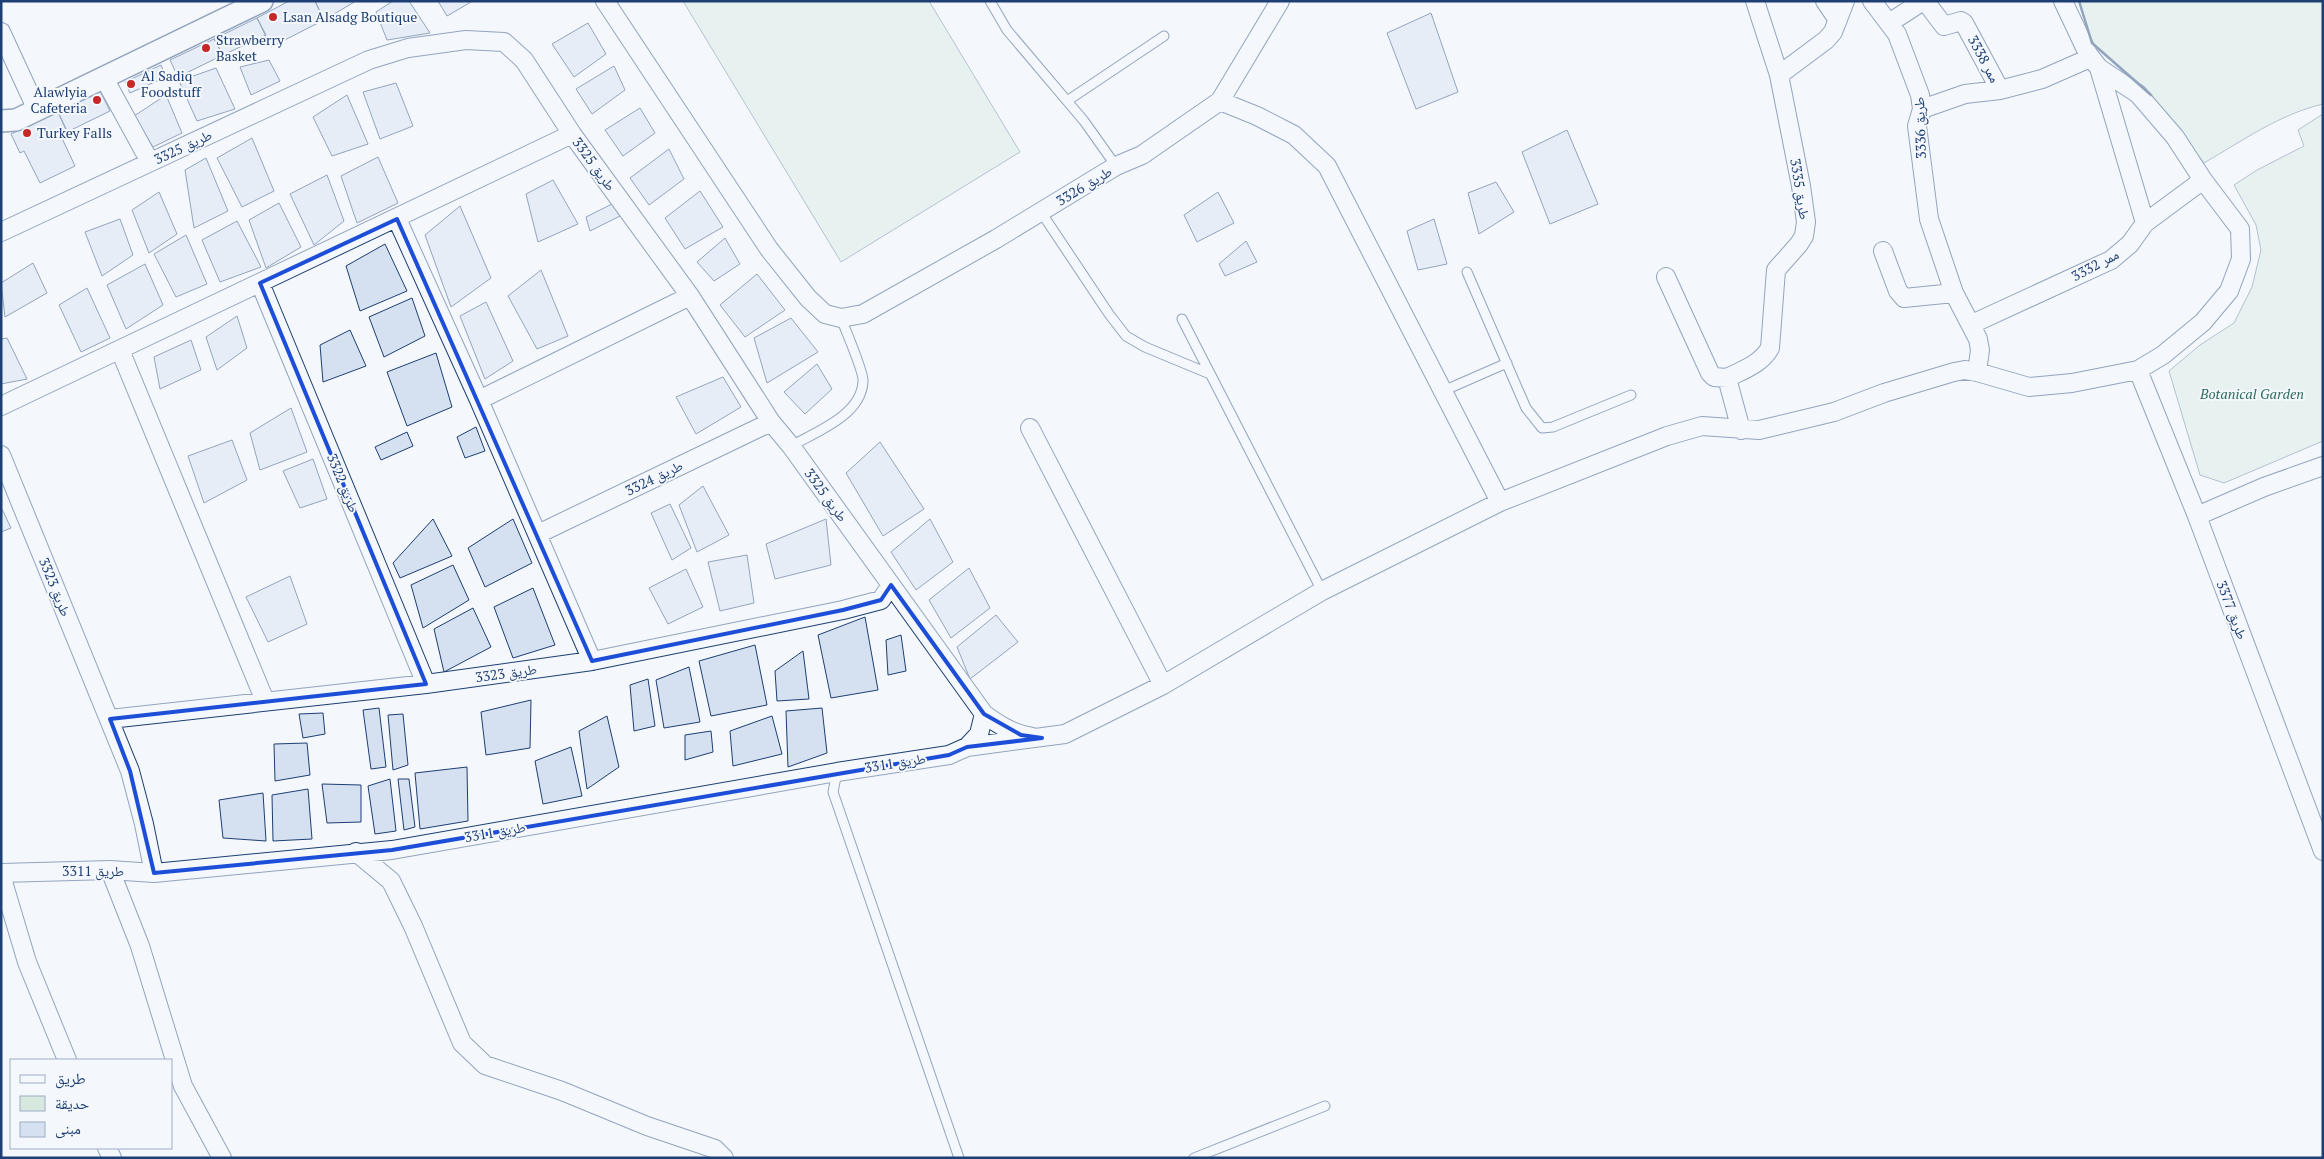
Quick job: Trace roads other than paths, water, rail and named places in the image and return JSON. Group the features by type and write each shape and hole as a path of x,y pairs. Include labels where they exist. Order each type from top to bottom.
{"street":[{"path":"6,125 262,1"},
{"path":"605,1 769,249 808,298 825,314 841,318"},
{"name":"طريق 3326","path":"841,318 863,314 1041,212 1116,166 1142,155 1220,101 1280,1"},
{"name":"طريق 3335","path":"1727,378 1758,362 1765,357 1770,348 1776,270 1799,244 1806,229 1801,186 1779,75 1755,1"},
{"path":"1825,1 1838,20"},
{"path":"1779,75 1826,40 1833,32 1845,1"},
{"name":"طريق 3336","path":"1872,1 1889,23 1904,49 1920,95 1922,109 1917,126 1929,219 1954,293 1972,324 1980,350 1977,372"},
{"name":"ممر 3338","path":"1889,23 1924,1 1940,24 1948,26 1961,21 1964,23 2000,90"},
{"path":"2063,1 2094,61 2109,98 2145,223"},
{"path":"1,32 37,110"},
{"name":"طريق 3325","path":"1,232 369,60 408,48 466,40 504,42 524,60 572,134 690,296 771,422 791,446 984,714 1002,727 1021,735 1042,738"},
{"path":"1922,109 1966,94 2000,90 2042,79 2090,58 2094,61"},
{"name":"طريق 3311","path":"1,874 110,870 154,873 392,850 949,754 973,741 1042,738 1066,734 1163,685 1322,591 1500,502 1667,436 1702,426 1760,430 1834,412 1884,393 1965,370 2029,387 2072,383 2138,370 2163,355 2203,322 2229,291 2241,260 2240,229 2203,180 2175,136 2138,94 2094,61"},
{"path":"104,78 150,162"},
{"path":"1220,101 1257,116 1294,135 1327,166 1500,502"},
{"path":"1,406 572,134"},
{"name":"ممر 3332","path":"1972,324 2111,260 2130,244 2145,223 2203,180"},
{"path":"397,219 479,400 592,661"},
{"path":"1883,251 1898,291 1904,298 1954,293"},
{"path":"1666,277 1710,373 1718,378 1727,378 1741,430"},
{"name":"طريق 3322","path":"260,283 426,684"},
{"path":"479,400 690,296"},
{"path":"120,350 265,701"},
{"name":"طريق 3377","path":"2138,370 2196,516 2323,851"},
{"name":"طريق 3324","path":"538,534 771,422"},
{"path":"1030,428 1163,685"},
{"name":"طريق 3323","path":"1,455 130,771 154,873"},
{"path":"2196,516 2264,487 2323,466"},
{"name":"طريق 3323","path":"110,720 426,684 592,661 843,610 881,600 891,585"},
{"path":"973,741 984,714"},
{"path":"356,852 392,881 462,1043 486,1065 562,1091 646,1126 715,1149 724,1158"},
{"path":"110,870 140,946 183,1086 222,1158"},
{"path":"1,874 27,962 67,1059"}],"lane":[{"path":"990,1 1007,30 1084,121 1116,166"},
{"path":"1067,100 1164,36"},
{"path":"1041,212 1109,314 1126,336 1145,347 1210,374"},
{"path":"1468,272 1526,408 1542,428 1553,427 1631,395"},
{"path":"791,446 842,416 857,402 864,380 841,318"},
{"path":"1182,319 1322,591"},
{"path":"1443,390 1507,363"},
{"path":"837,772 833,792 959,1158"},
{"path":"1194,1158 1325,1106"}],"place":[{"name":"Lsan Alsadg Boutique","path":"273,17"},
{"name":"Strawberry Basket","path":"206,48"},
{"name":"Al Sadiq Foodstuff","path":"131,84"},
{"name":"Alawlyia Cafeteria","path":"97,100"},
{"name":"Turkey Falls","path":"27,133"}],"park label":[{"name":"Botanical Garden","path":"2252,394"}]}
